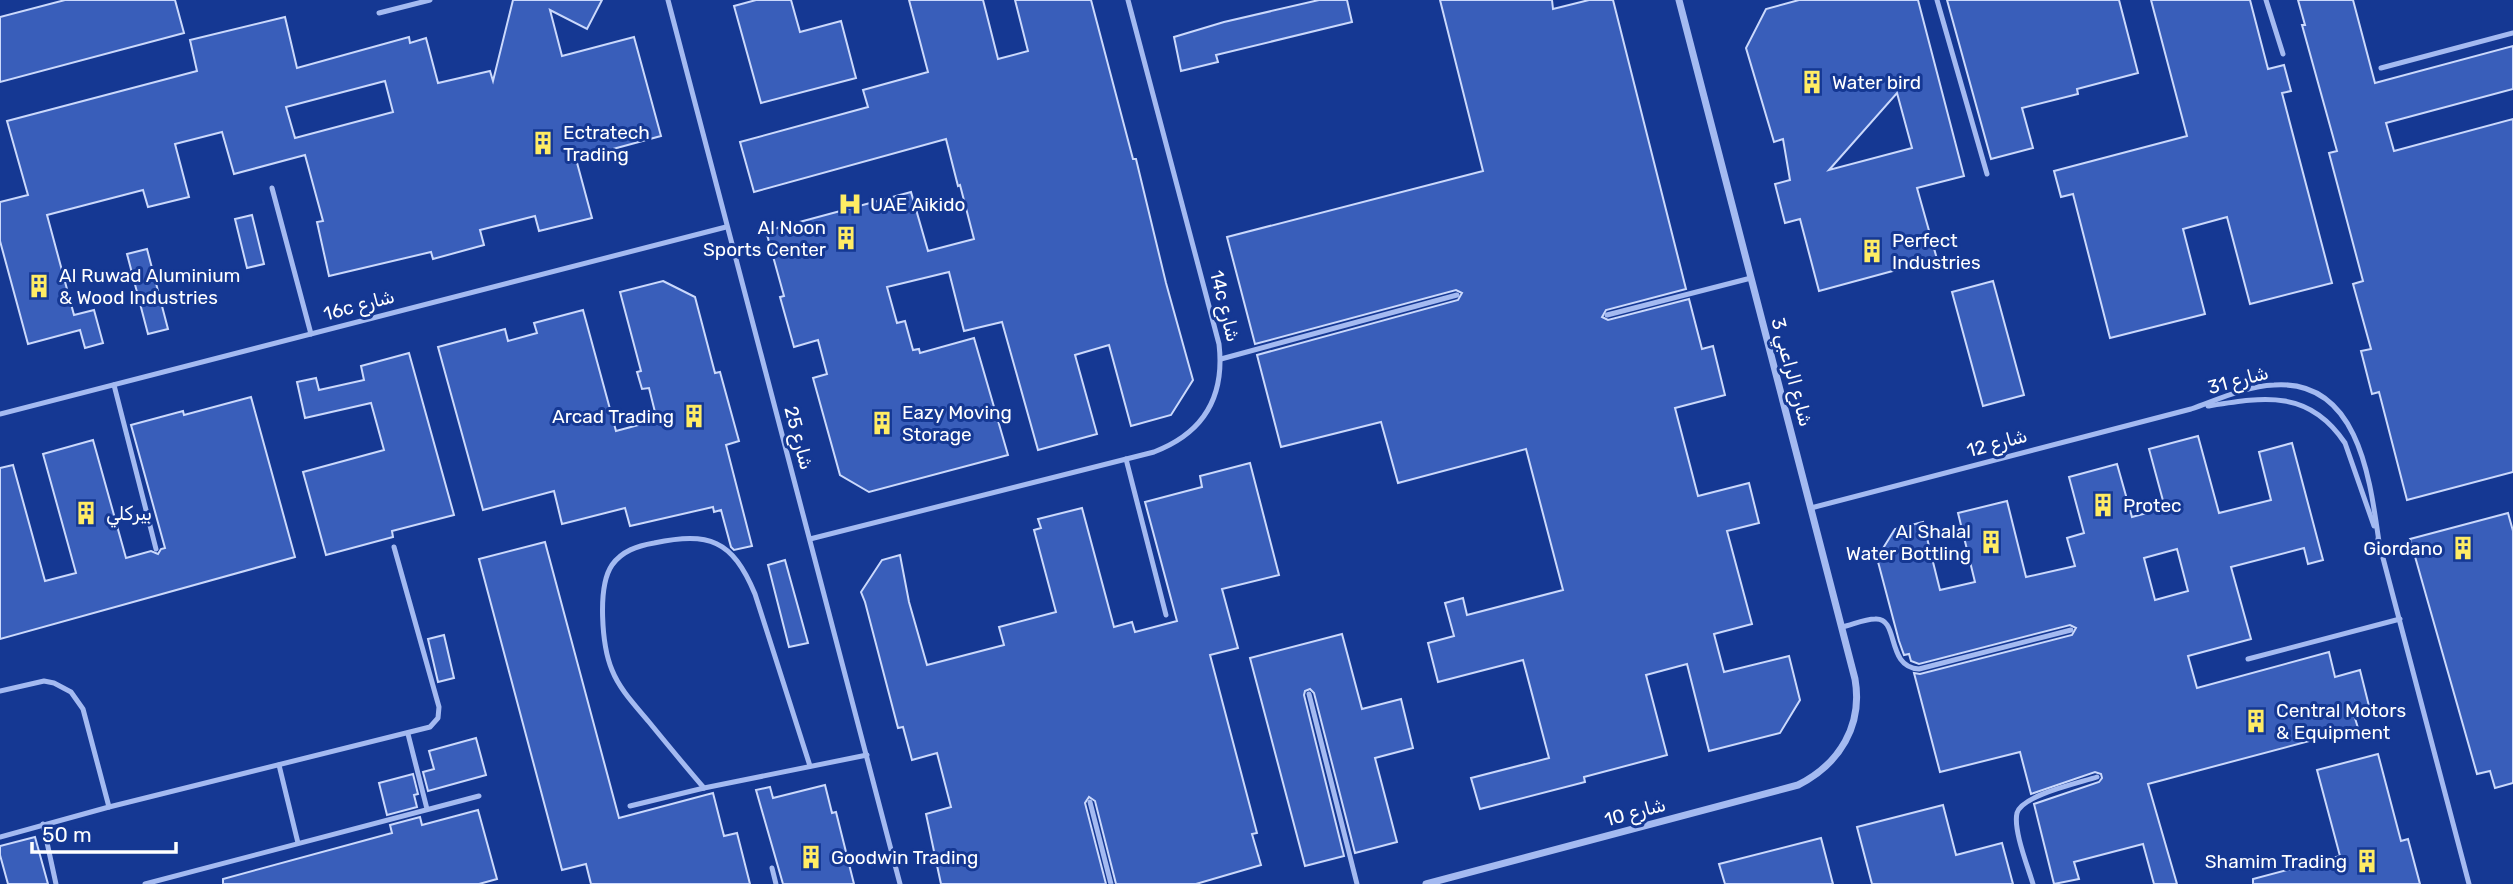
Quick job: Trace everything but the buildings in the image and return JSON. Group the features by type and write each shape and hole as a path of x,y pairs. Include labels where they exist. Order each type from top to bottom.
{"street":[{"name":"شارع الراعبي 3","path":"1679,0 1854,679 1857,704 1852,728 1840,750"},
{"name":"شارع 10","path":"1426,884 1798,785 1822,771 1840,750"}],"lane":[{"path":"379,13 430,0"},
{"name":"شارع 25","path":"668,0 900,884"},
{"name":"14c شارع","path":"810,539 1168,447 1194,429 1208,411 1217,390 1221,359 1219,344 1128,0"},
{"path":"1937,0 1987,174"},
{"path":"2266,0 2283,54"},
{"path":"2381,68 2513,33"},
{"path":"272,188 311,334"},
{"name":"16c شارع","path":"0,414 726,227"},
{"path":"1607,315 1751,278"},
{"path":"1221,359 1457,295"},
{"name":"شارع 31","path":"2191,409 2252,389 2277,384 2302,388 2325,399 2344,416 2356,439 2372,496 2379,542"},
{"path":"114,385 156,549"},
{"name":"شارع 31","path":"2191,409 2264,398 2292,402 2317,413 2345,443 2379,542 2469,884"},
{"name":"شارع 12","path":"1811,508 2191,409"},
{"path":"1126,459 1166,615"},
{"path":"704,788 626,694 607,657 604,586 607,575 621,556 641,545 684,537 698,538 723,548 743,568 755,594 810,766"},
{"path":"0,837 430,727 438,718 439,707 394,547"},
{"path":"1842,627 1874,619 1883,620 1889,626 1901,662 1919,669 2071,629"},
{"path":"2248,659 2400,619"},
{"path":"0,691 44,681 71,692 83,709 109,807"},
{"path":"1309,694 1357,884"},
{"path":"408,734 427,809"},
{"path":"630,806 867,755"},
{"path":"279,765 298,843"},
{"path":"2033,884 2017,826 2017,812 2021,806 2040,795 2097,777"},
{"path":"145,884 479,796"},
{"path":"1090,802 1111,884"},
{"path":"43,824 56,884"},
{"path":"772,868 776,884"}],"place":[{"name":"Water bird","path":"1812,82"},
{"name":"Ectratech Trading","path":"543,143"},
{"name":"UAE Aikido","path":"850,204"},
{"name":"Al Noon Sports Center","path":"846,238"},
{"name":"Perfect Industries","path":"1872,251"},
{"name":"Al Ruwad Aluminium & Wood Industries","path":"39,286"},
{"name":"Arcad Trading","path":"694,416"},
{"name":"Eazy Moving Storage","path":"882,423"},
{"name":"Protec","path":"2103,505"},
{"name":"بيركلي","path":"86,513"},
{"name":"Al Shalal Water Bottling","path":"1991,542"},
{"name":"Giordano","path":"2463,548"},
{"name":"Central Motors & Equipment","path":"2256,721"},
{"name":"Goodwin Trading","path":"811,857"},
{"name":"Shamim Trading","path":"2367,861"}]}
